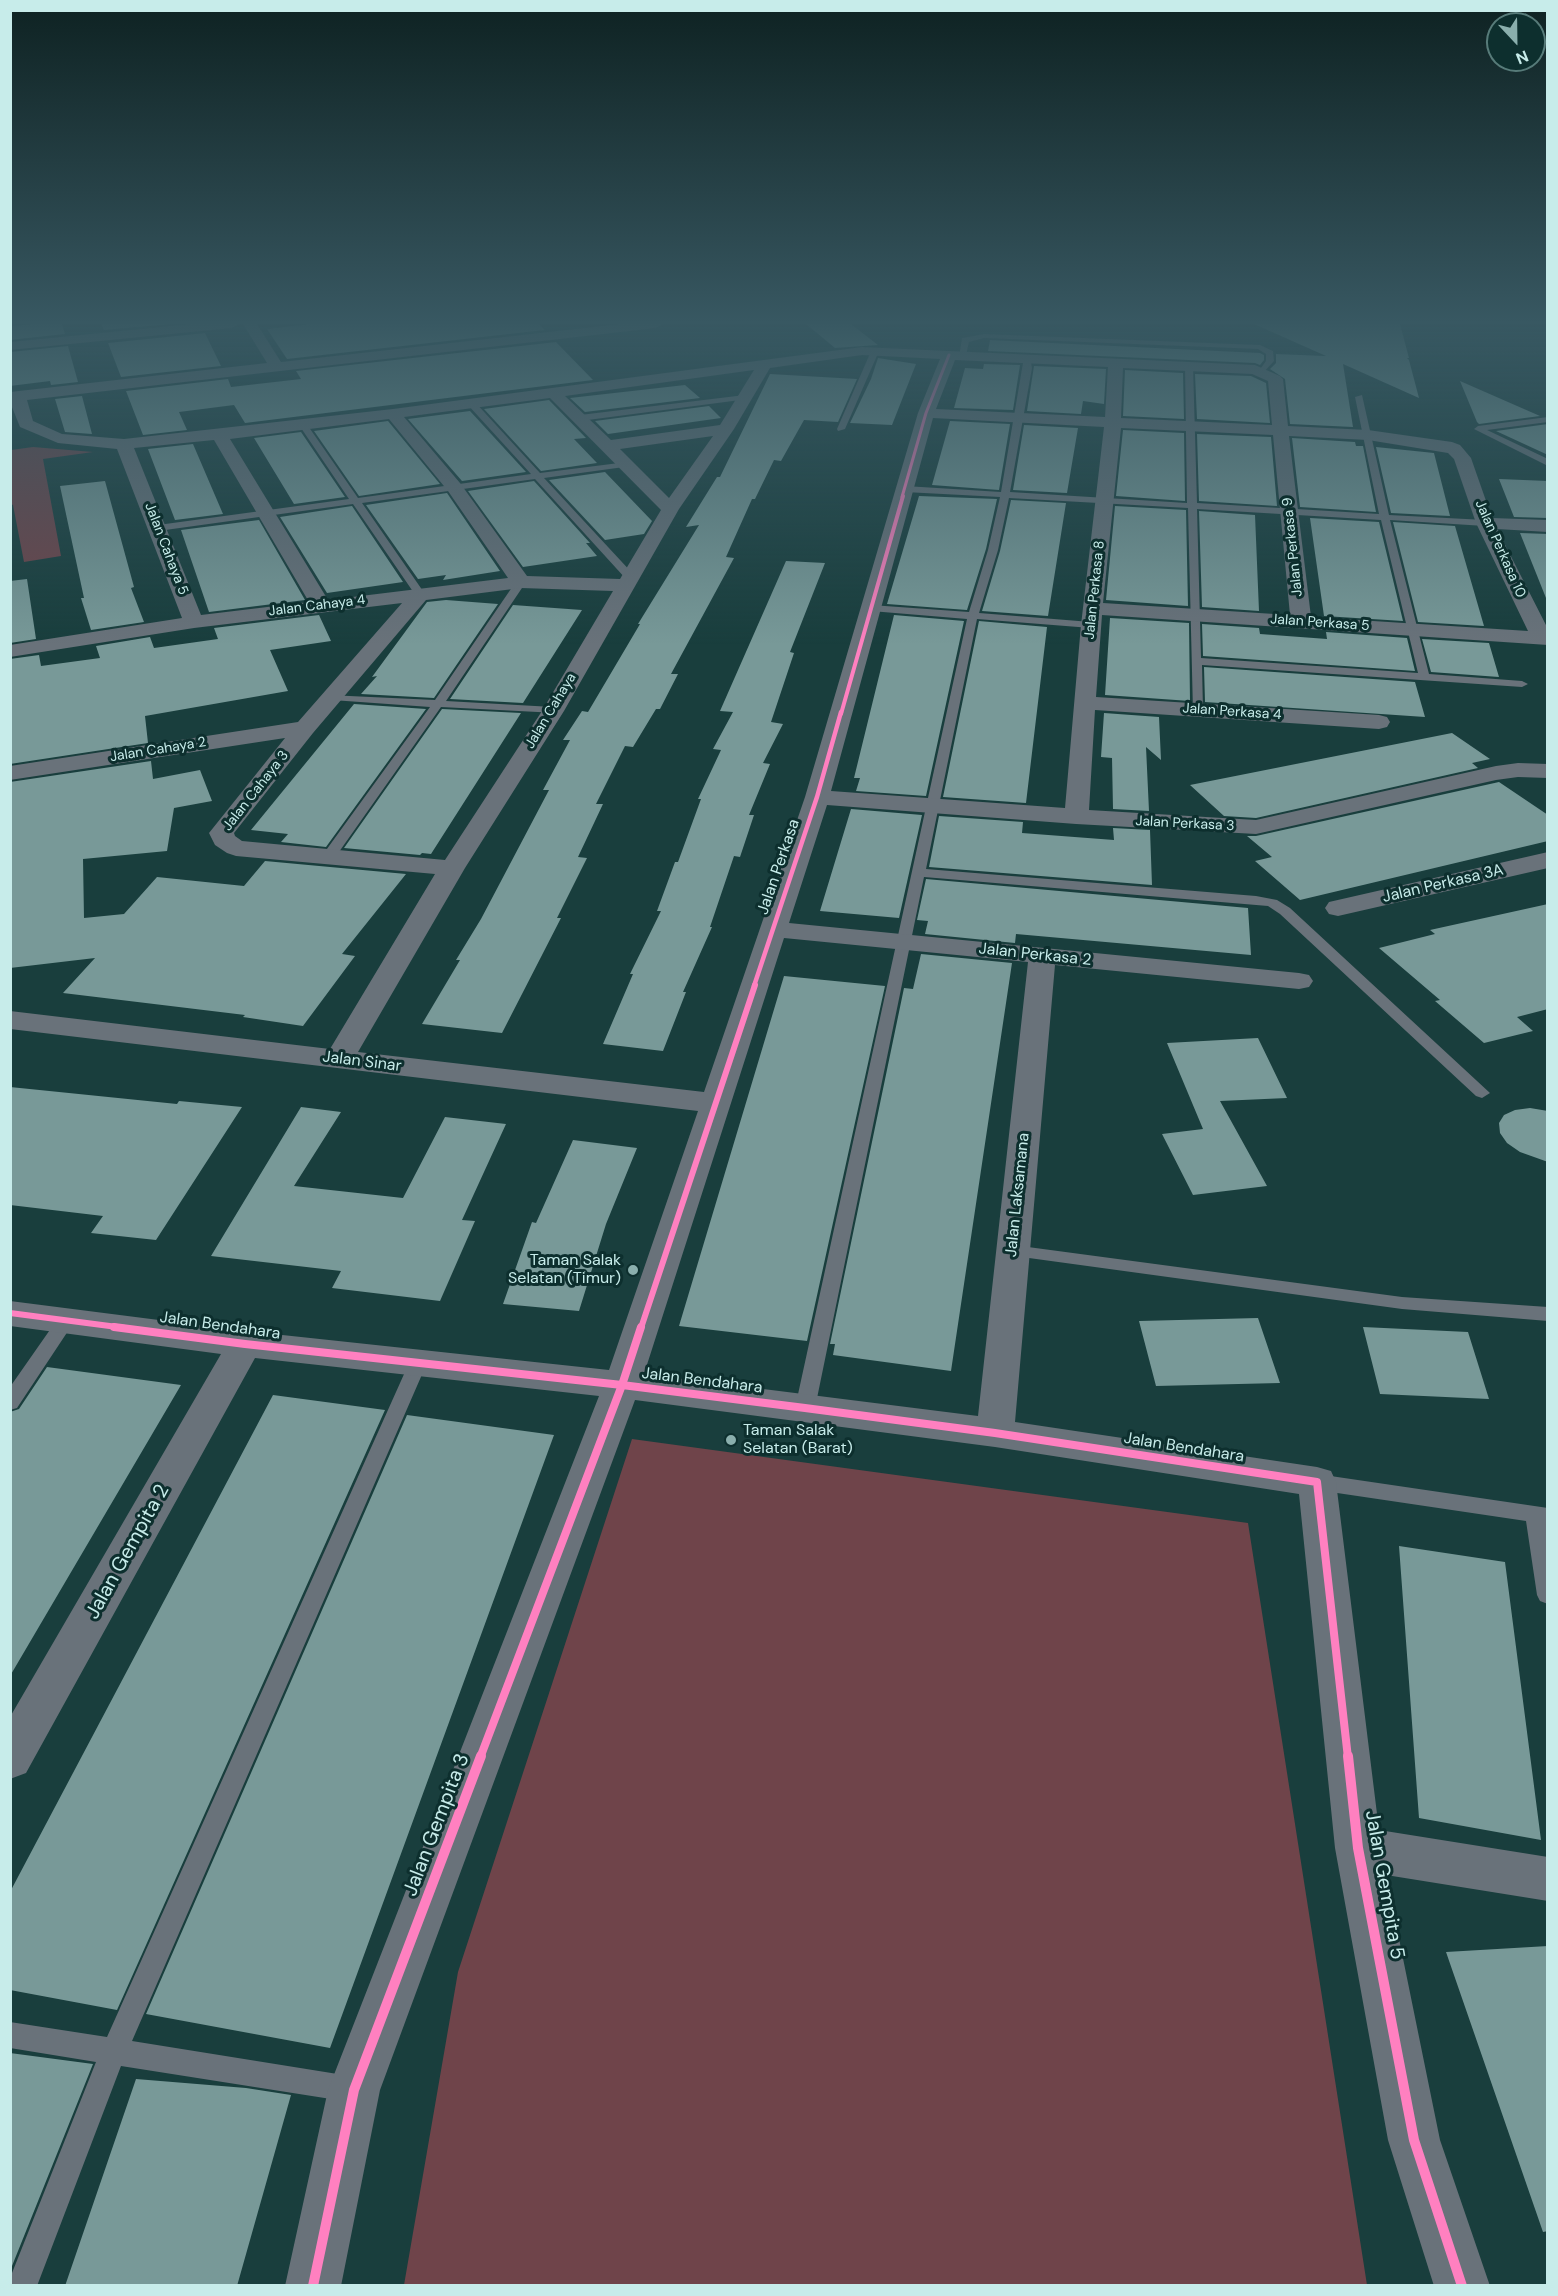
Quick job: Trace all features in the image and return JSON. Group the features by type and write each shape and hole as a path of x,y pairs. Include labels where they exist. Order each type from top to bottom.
{"street":[{"path":"44,431 58,438 93,443 124,444 248,431"},
{"path":"407,431 454,487 521,582"},
{"path":"593,431 670,509"},
{"path":"607,446 711,431"},
{"name":"Jalan Cahaya","path":"338,1060 452,868 553,711 670,509 724,431"},
{"name":"Jalan Perkasa","path":"622,1385 817,797 921,431"},
{"name":"Jalan Perkasa 8","path":"1076,817 1092,617 1112,431"},
{"path":"1266,431 1368,435"},
{"name":"Jalan Perkasa 9","path":"1281,432 1301,622"},
{"path":"219,435 321,605"},
{"name":"Jalan Perkasa 10","path":"1368,435 1437,444 1454,449 1462,458 1485,523 1545,639"},
{"name":"Jalan Cahaya 5","path":"124,444 194,622"},
{"path":"1485,523 1548,526"},
{"name":"Jalan Cahaya 4","path":"10,651 194,622 521,582 628,581"},
{"name":"Jalan Cahaya 3","path":"420,594 305,728 221,833 224,840 236,848 452,868"},
{"name":"Jalan Perkasa 5","path":"1092,617 1194,615 1545,639"},
{"name":"Jalan Perkasa 4","path":"1084,703 1378,722"},
{"name":"Jalan Cahaya 2","path":"10,773 305,728"},
{"name":"Jalan Perkasa 3","path":"817,797 1076,817 1256,827 1496,773 1518,770 1548,771"},
{"name":"Jalan Perkasa 3A","path":"1338,908 1548,860"},
{"name":"Jalan Perkasa 2","path":"772,929 1299,981"},
{"name":"Jalan Laksamana","path":"995,1433 1042,956"},
{"name":"Jalan Sinar","path":"10,1020 714,1102"},
{"name":"Jalan Bendahara","path":"10,1313 245,1344 622,1385 805,1408 995,1433 1317,1482"},
{"name":"Jalan Gempita 2","path":"10,1759 245,1344"},
{"name":"Jalan Gempita 3","path":"313,2286 354,2090 622,1385"},
{"name":"Jalan Gempita 5","path":"1317,1482 1358,1848 1414,2140 1462,2286"},
{"path":"1358,1848 1548,1879"}],"lane":[{"path":"308,431 420,594"},
{"path":"497,431 628,581"},
{"path":"805,1408 973,615 993,550 1017,431"},
{"path":"1191,431 1197,710"},
{"path":"1367,431 1385,518 1424,675"},
{"path":"1482,431 1548,463"},
{"path":"158,528 624,464"},
{"path":"904,489 1485,523"},
{"path":"329,856 439,703 521,582"},
{"path":"871,608 973,615 1092,617"},
{"path":"1196,661 1424,675 1522,684"},
{"path":"332,697 553,711"},
{"path":"918,872 1272,903 1285,910 1482,1093"},
{"path":"1013,1251 1402,1303 1548,1314"},
{"path":"10,1403 67,1319"},
{"path":"22,2286 114,2051 418,1363"},
{"path":"1317,1482 1541,1515 1548,1595"},
{"path":"10,2035 354,2090"}],"shaded area":[{"path":"33,447 93,452 43,459 61,556 24,562 11,504 11,450"},
{"path":"632,1439 1248,1523 1367,2285 404,2285 458,1972"}],"building":[{"path":"91,431 92,434 65,432"},
{"path":"142,431 177,431 143,435"},
{"path":"314,431 396,431 440,484 359,496"},
{"path":"419,431 488,431 526,472 462,481"},
{"path":"504,431 579,431 586,438 574,439 597,463 541,471"},
{"path":"605,431 628,431 608,434"},
{"path":"742,431 798,431 781,461 774,460 755,499 752,499 726,557 734,558 671,674 678,674 660,709 656,709 633,747 625,746 596,804 603,804 578,857 587,858 557,918 561,918 502,1033 422,1024 460,960 456,960 481,919 549,790 543,790 570,740 563,740 582,711 588,712 640,624 638,624 699,525 686,527 717,477 720,477"},
{"path":"947,431 1009,431 999,490 932,485"},
{"path":"1023,431 1077,431 1067,493 1013,490"},
{"path":"1123,431 1184,433 1185,501 1116,496"},
{"path":"1496,431 1548,431 1548,455"},
{"path":"301,432 345,497 294,504 254,438"},
{"path":"1197,434 1271,437 1277,506 1199,501"},
{"path":"1292,438 1355,442 1356,446 1363,446 1376,512 1300,507"},
{"path":"193,444 223,514 175,520 148,449"},
{"path":"1376,447 1434,453 1450,516 1391,513"},
{"path":"605,472 652,521 644,534 605,540 549,480"},
{"path":"1499,479 1548,481 1548,518 1514,517"},
{"path":"105,481 134,587 131,588 144,622 91,630 81,598 84,598 60,486"},
{"path":"534,481 590,543 586,543 597,556 523,567 468,491"},
{"path":"447,493 500,571 443,580 446,575 418,579 366,505"},
{"path":"919,496 997,499 986,549 967,610 887,604"},
{"path":"1011,500 1066,503 1048,616 982,611 1000,551"},
{"path":"352,506 403,582 327,593 280,517"},
{"path":"1115,506 1186,510 1188,606 1106,600"},
{"path":"1199,511 1255,515 1259,611 1202,607"},
{"path":"1310,518 1379,522 1403,621 1324,616"},
{"path":"259,520 305,600 209,612 181,530"},
{"path":"1393,522 1455,526 1484,626 1418,622"},
{"path":"1520,533 1548,534 1548,597 1546,598"},
{"path":"786,561 825,563 790,652 794,653 771,722 783,724 763,763 770,764 749,815 754,815 740,857 734,856 710,927 712,927 683,992 686,992 663,1051 603,1044 633,974 630,974 661,911 657,911 701,799 698,799 721,750 713,749 733,712 720,711"},
{"path":"27,579 36,639 10,643 10,581"},
{"path":"446,600 498,604 434,698 361,694 377,676 372,677 427,602"},
{"path":"513,605 582,610 523,703 450,699"},
{"path":"319,615 331,641 270,650 288,691 145,716 148,743 10,764 10,659 39,655 41,666 100,658 96,646 150,637 154,648 218,639 214,628"},
{"path":"894,615 964,621 926,796 856,791 860,778 854,778"},
{"path":"1110,618 1189,623 1190,701 1105,695"},
{"path":"979,621 1047,627 1026,803 943,797"},
{"path":"1202,624 1259,628 1260,634 1327,639 1326,632 1407,638 1415,671 1203,656"},
{"path":"1422,639 1489,643 1499,677 1431,672"},
{"path":"1204,667 1415,682 1425,717 1205,702"},
{"path":"354,704 426,709 326,847 281,842 288,834 251,830"},
{"path":"442,709 521,713 431,854 344,848"},
{"path":"1104,713 1159,717 1161,760 1146,747 1149,811 1113,809 1112,758 1101,757"},
{"path":"1452,733 1490,759 1472,763 1478,768 1256,818 1224,816 1190,785"},
{"path":"151,761 153,779 200,770 212,801 174,808 167,851 83,859 84,918 124,914 157,877 244,886 265,861 406,874 342,954 355,956 303,1026 243,1017 245,1015 63,993 95,958 10,968 10,782"},
{"path":"1499,782 1548,815 1548,841 1300,900 1255,861 1272,857 1247,836 1256,836"},
{"path":"851,809 922,815 899,918 820,911"},
{"path":"939,816 1023,822 1022,833 1114,840 1113,828 1150,830 1152,885 929,867"},
{"path":"926,879 1248,908 1251,955 1016,934 1015,943 925,934 928,921 917,920"},
{"path":"1548,904 1548,1009 1517,1017 1533,1031 1484,1043 1435,1001 1440,1000 1379,948 1435,934 1430,930"},
{"path":"921,954 1012,963 951,1371 833,1355 835,1344 830,1344 904,988 913,989"},
{"path":"784,976 885,986 807,1341 679,1326"},
{"path":"1258,1038 1287,1098 1220,1101 1267,1186 1193,1195 1162,1134 1203,1129 1167,1043"},
{"path":"10,1087 177,1104 179,1101 242,1107 156,1240 91,1233 103,1216 10,1205"},
{"path":"301,1107 341,1112 294,1186 403,1198 445,1117 506,1124 462,1220 475,1221 440,1301 332,1288 341,1271 211,1256"},
{"path":"1530,1108 1548,1111 1548,1162 1520,1152 1507,1143 1500,1133 1499,1123 1504,1115 1515,1110"},
{"path":"573,1140 637,1148 606,1224 579,1311 503,1304 532,1222 536,1223"},
{"path":"1258,1318 1280,1383 1156,1386 1139,1321"},
{"path":"1363,1327 1468,1332 1489,1399 1380,1394"},
{"path":"47,1367 181,1385 10,1676 10,1412 19,1409"},
{"path":"273,1395 385,1410 117,2010 10,1990 10,1892"},
{"path":"407,1415 554,1435 330,2048 146,2014"},
{"path":"1399,1546 1505,1562 1541,1840 1419,1818"},
{"path":"1548,1946 1548,2231 1543,2232 1446,1952"},
{"path":"10,2053 93,2064 10,2271"},
{"path":"136,2079 246,2088 291,2095 237,2286 65,2286"}],"cycle path":[{"path":"313,2286 354,2090 622,1385 817,797 921,431"},
{"path":"10,1313 245,1344 622,1385 805,1408 995,1433 1317,1482 1358,1848 1414,2140 1462,2286"}],"place":[{"name":"Taman Salak Selatan (Timur)","path":"633,1270"},
{"name":"Taman Salak Selatan (Barat)","path":"731,1440"}]}
